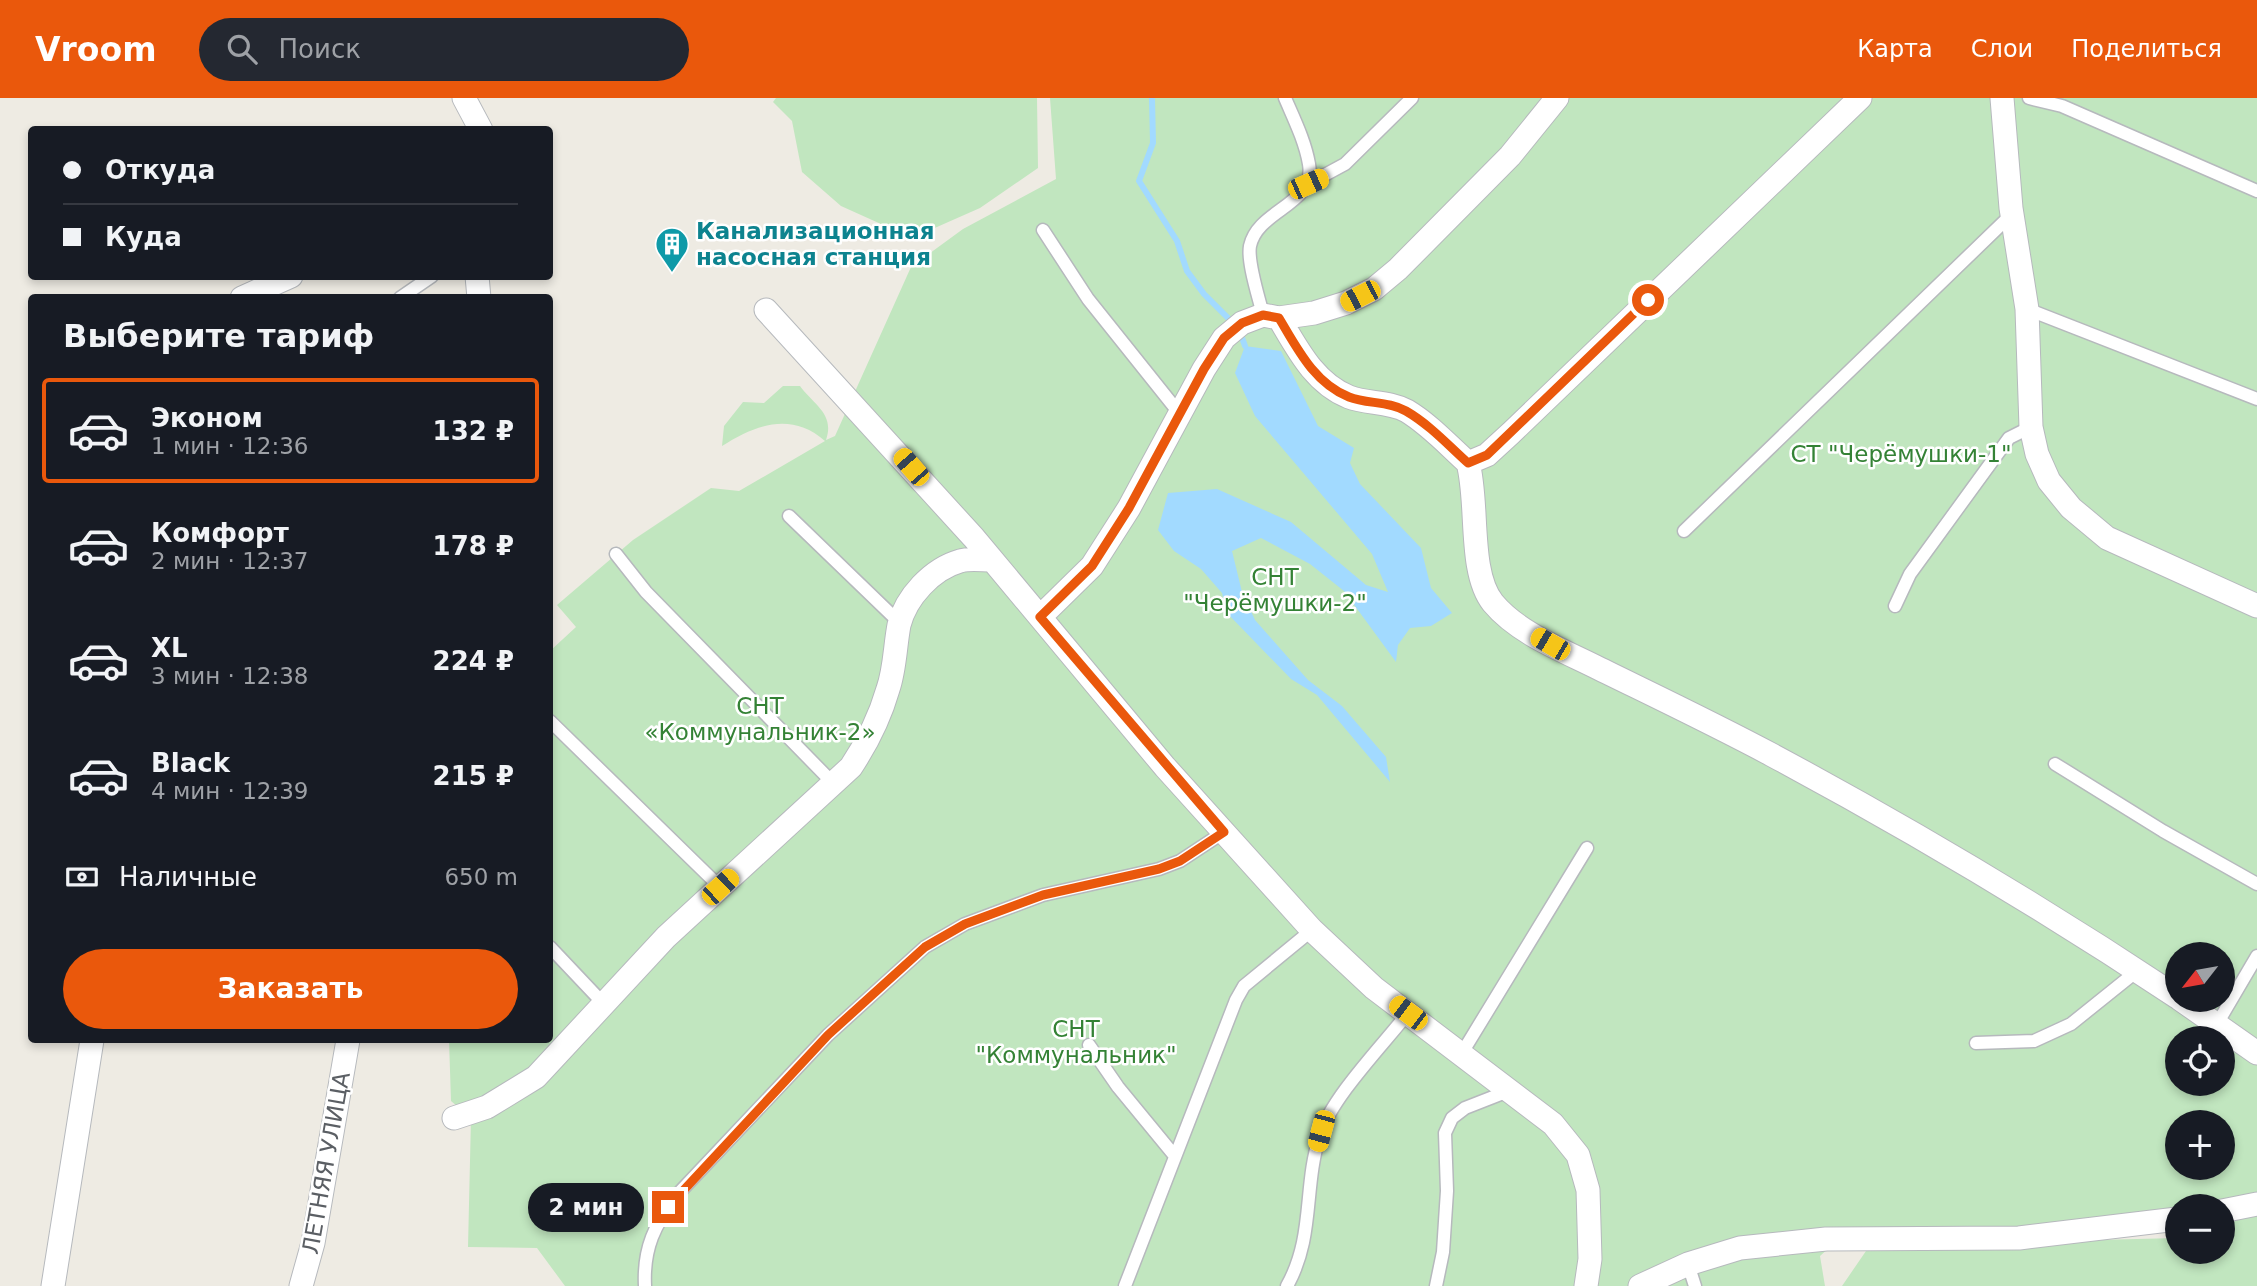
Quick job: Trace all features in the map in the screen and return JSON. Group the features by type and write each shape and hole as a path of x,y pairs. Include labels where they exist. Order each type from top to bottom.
{"street":[{"path":"464,98 479,126"},
{"path":"1040,617 1092,566 1129,508 1224,338 1242,323 1271,316 1314,313 1346,303 1382,282 1510,156 1557,98"},
{"path":"1468,463 1487,455 1511,433 1860,98"},
{"path":"2002,98 2012,214 2027,309 2031,427 2037,454 2049,481 2071,508 2107,538 2257,606"},
{"path":"267,292 285,280"},
{"path":"766,310 992,560 1224,832 1312,930 1374,988 1553,1124 1578,1156 1588,1190 1590,1259 1586,1286"},
{"path":"1271,316 1320,378 1349,397 1404,409 1427,424 1468,463 1474,486 1480,567 1485,591 1511,620 1550,644 1772,755 2057,918 2165,989"},
{"path":"454,1118 487,1107 536,1077 602,1002 720,887 851,767 868,741 889,688 900,623 908,604 921,586 946,567 962,560 992,560"},
{"path":"2199,1012 2257,1053"},
{"path":"53,1286 92,1043"},
{"name":"ЛЕТНЯЯ УЛИЦА","path":"301,1286 313,1243 347,1043"},
{"path":"2235,1208 2257,1204"},
{"path":"1640,1286 1691,1275 1740,1248 1826,1239 2020,1238 2165,1220"}],"lane":[{"path":"1285,98 1310,166 1308,184"},
{"path":"1271,316 1249,251 1253,235 1266,218 1297,199 1308,184 1345,164 1412,98"},
{"path":"2029,98 2062,106 2257,191"},
{"path":"1684,531 2012,214"},
{"path":"1043,230 1088,299 1180,414"},
{"path":"406,294 426,280"},
{"path":"2027,309 2257,399"},
{"path":"1895,606 1910,574 2009,438 2031,427"},
{"path":"789,516 900,623"},
{"path":"616,554 646,592 833,783"},
{"path":"553,724 720,887"},
{"path":"2055,764 2163,831 2257,884"},
{"path":"645,1286 644,1262 649,1240 659,1219 677,1195 828,1035 925,947 965,924 1043,895 1159,869 1180,861 1224,832"},
{"path":"1462,1053 1587,848"},
{"path":"1125,1286 1174,1155 1244,986 1312,930"},
{"path":"553,950 602,1002"},
{"path":"2217,1024 2257,956"},
{"path":"1976,1043 2034,1041 2071,1024 2137,971"},
{"path":"1287,1286 1306,1242 1310,1189 1321,1131 1339,1100 1408,1013"},
{"path":"1089,1045 1118,1087 1174,1155"},
{"path":"1436,1286 1443,1252 1447,1191 1445,1133 1452,1118 1465,1108 1511,1090"}],"green space":[{"path":"776,98 1037,98 1038,168 980,208 912,238 841,206 802,172 792,121 773,102"},
{"path":"1050,98 2257,98 2257,1207 2235,1207 2235,1194 2165,1194 2165,1227 2097,1240 2165,1238 2165,1264 2235,1264 2235,1221 2257,1212 2257,1286 1842,1286 1866,1251 1923,1248 1831,1246 1820,1256 1825,1286 565,1286 537,1248 468,1247 471,1118 451,1101 449,1043 553,1043 553,648 576,627 557,605 633,540 711,488 739,491 825,441 799,426 773,424 747,432 722,446 724,426 743,402 764,403 783,386 800,386 825,416 828,423 826,440 835,436 911,267 963,229 1056,179"}],"water":[{"path":"1245,346 1281,351 1318,426 1354,448 1350,463 1360,484 1421,548 1431,588 1452,613 1431,626 1410,628 1398,645 1396,662 1344,591 1310,564 1261,538 1232,551 1242,592 1255,620 1308,680 1342,706 1386,757 1390,782 1317,695 1291,679 1227,613 1222,593 1201,569 1174,551 1158,530 1168,493 1217,489 1291,522 1366,585 1388,592 1372,554 1255,416 1235,373"}],"waterway":[{"path":"1152,98 1153,143 1139,181 1177,241 1187,271 1204,294 1234,324"},
{"path":"1240,332 1245,346"}],"place":[{"name":"Канализационная насосная станция","path":"672,274"}],"route":[{"path":"668,1207 828,1035 925,947 965,924 1043,895 1159,869 1180,861 1224,832 1165,767 1040,617 1079,582 1092,566 1129,508 1204,369 1224,338 1242,323 1263,315 1279,318 1307,364 1320,378 1349,397 1404,409 1427,424 1468,463 1487,455 1648,300"}],"park label":[{"name":"СТ \"Черёмушки-1\"","path":"1901,454"},
{"name":"СНТ \"Черёмушки-2\"","path":"1275,590"},
{"name":"СНТ «Коммунальник-2»","path":"760,719"},
{"name":"СНТ \"Коммунальник\"","path":"1076,1042"}]}
